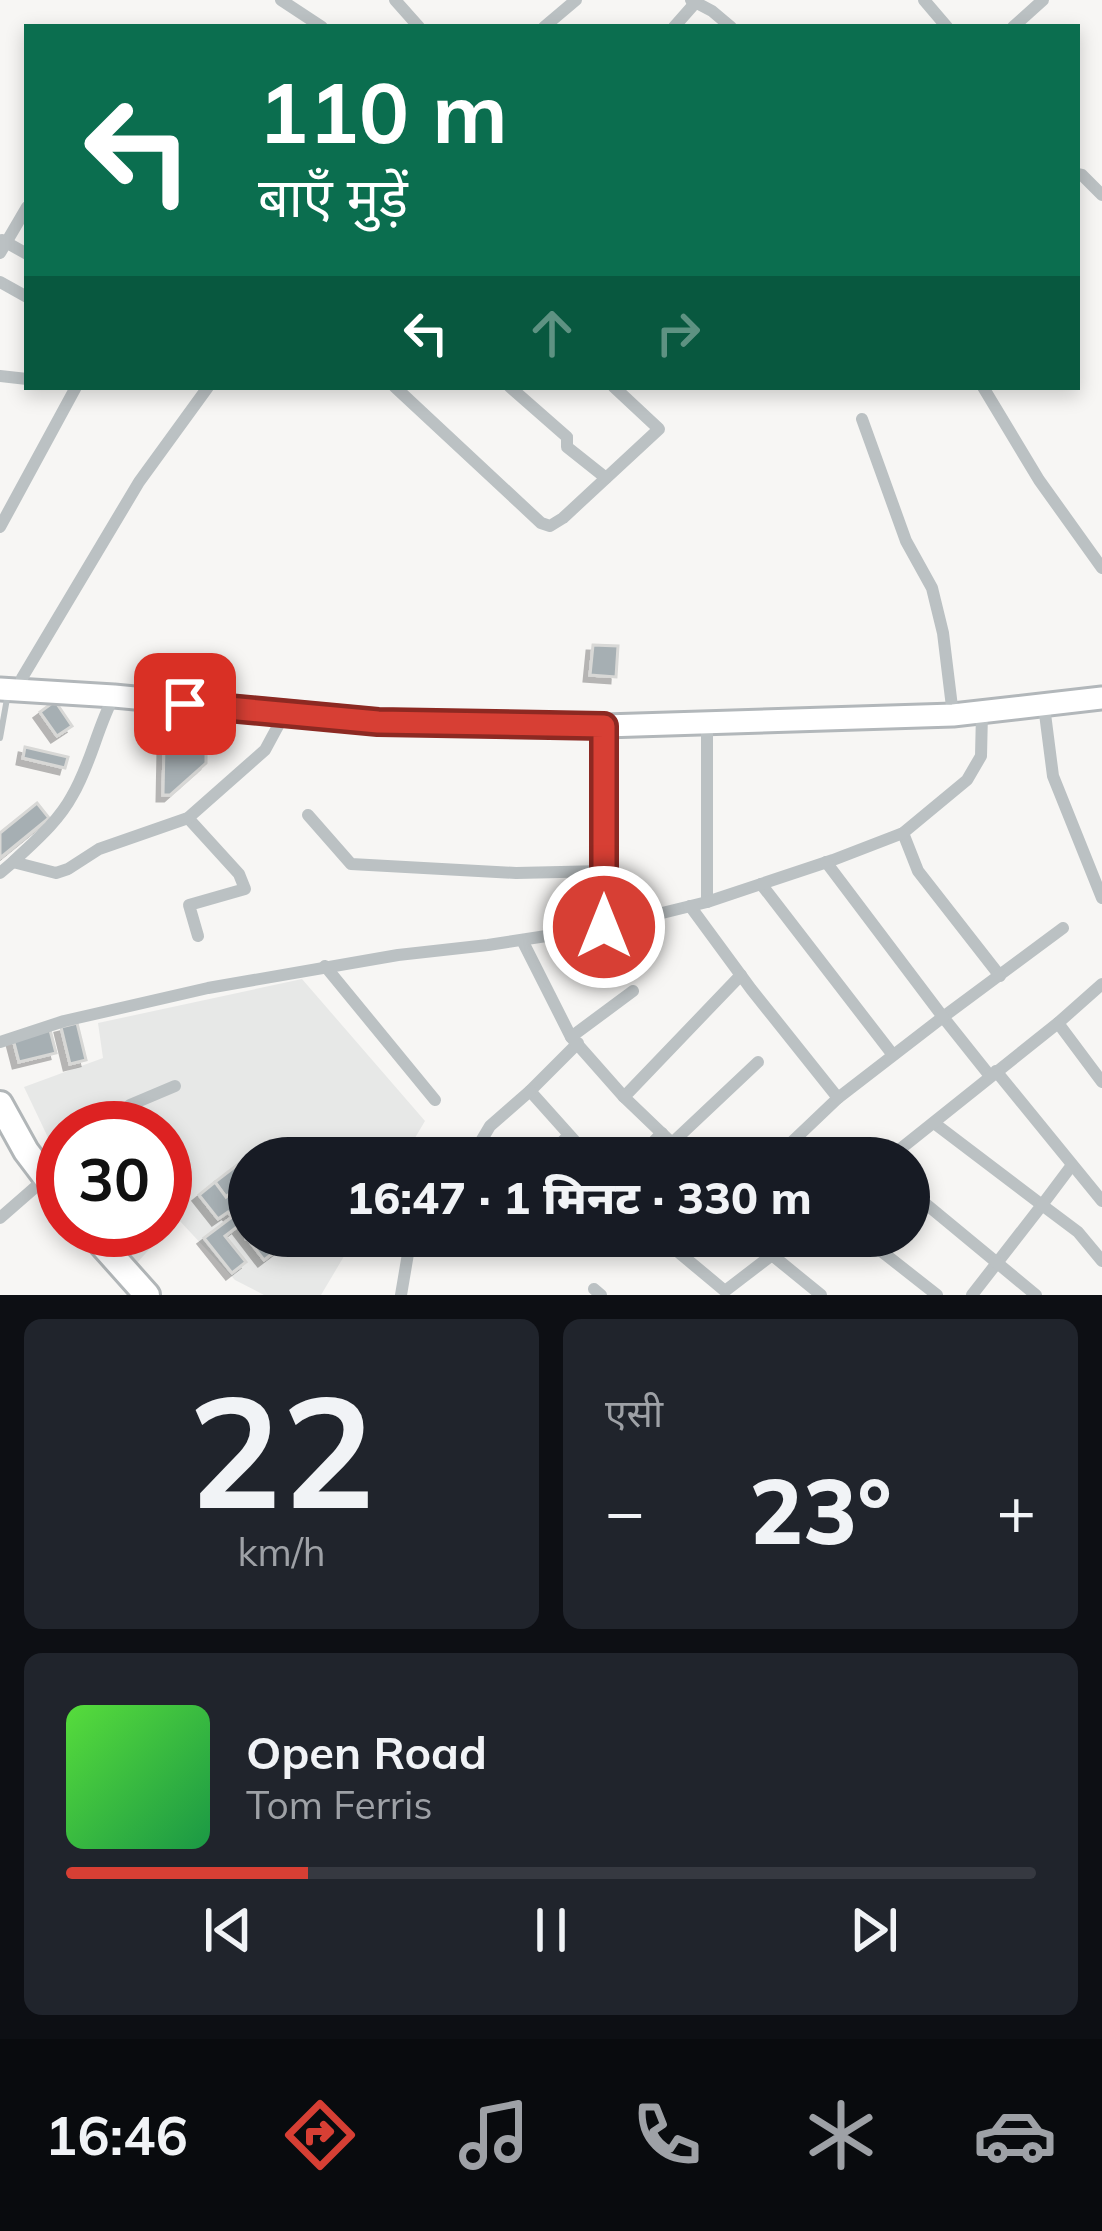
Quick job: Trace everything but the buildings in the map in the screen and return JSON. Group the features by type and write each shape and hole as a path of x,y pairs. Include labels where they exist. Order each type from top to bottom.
{"highway":[{"path":"0,1104 36,1148"},
{"path":"110,1257 137,1291"}],"main road":[{"path":"10,685 378,722 604,726 952,710 1102,688"},
{"path":"10,685 479,714 982,713 1102,698"}],"street":[{"path":"281,0 317,24"},
{"path":"395,0 416,24"},
{"path":"548,24 576,0"},
{"path":"924,0 944,24"},
{"path":"693,1 727,24"},
{"path":"1016,24 1038,2"},
{"path":"1080,175 1102,195"},
{"path":"2,244 24,211"},
{"path":"0,527 74,390"},
{"path":"10,685 139,482 206,390"},
{"path":"397,390 541,523 550,526 659,429 617,390"},
{"path":"513,390 567,437 567,447 606,478"},
{"path":"985,390 1029,465 1102,568"},
{"path":"862,419 907,542 932,588 952,710"},
{"path":"0,873 71,799 114,696"},
{"path":"1044,706 1053,776 1102,898"},
{"path":"14,862 56,873 99,849 188,818 265,750 285,713"},
{"path":"0,1042 64,1021 208,988 604,927 761,884 903,833 976,768 982,756 982,713"},
{"path":"707,724 707,902"},
{"path":"604,726 604,927"},
{"path":"308,815 351,864 516,873 605,871"},
{"path":"188,818 239,874 245,889 190,904 198,936"},
{"path":"903,833 918,872 1000,976"},
{"path":"826,862 943,1017 1102,1201"},
{"path":"761,884 893,1055"},
{"path":"690,906 838,1098"},
{"path":"798,1137 838,1098 1063,928"},
{"path":"522,940 574,1040 666,1137"},
{"path":"325,967 436,1100"},
{"path":"624,1097 741,976"},
{"path":"916,1137 1102,984"},
{"path":"483,1137 574,1040 633,991"},
{"path":"1058,1024 1102,1082"},
{"path":"668,1137 758,1062"},
{"path":"139,1101 175,1086"},
{"path":"530,1091 569,1135"},
{"path":"934,1123 1078,1232 1102,1261"},
{"path":"972,1295 1072,1165"},
{"path":"0,1218 36,1186"},
{"path":"930,1208 1036,1295"},
{"path":"401,1295 407,1257"},
{"path":"683,1257 723,1293 770,1257"},
{"path":"781,1257 821,1295"},
{"path":"889,1257 937,1295"}],"lane":[{"path":"0,738 10,685"}],"shaded area":[{"path":"302,979 425,1121 415,1137 228,1137 228,1257 344,1257 321,1295 264,1295 235,1280 192,1234 192,1101 36,1101 36,1112 24,1087 103,1058 98,1023"}],"route":[{"path":"185,704 378,722 604,726 604,927"}]}
